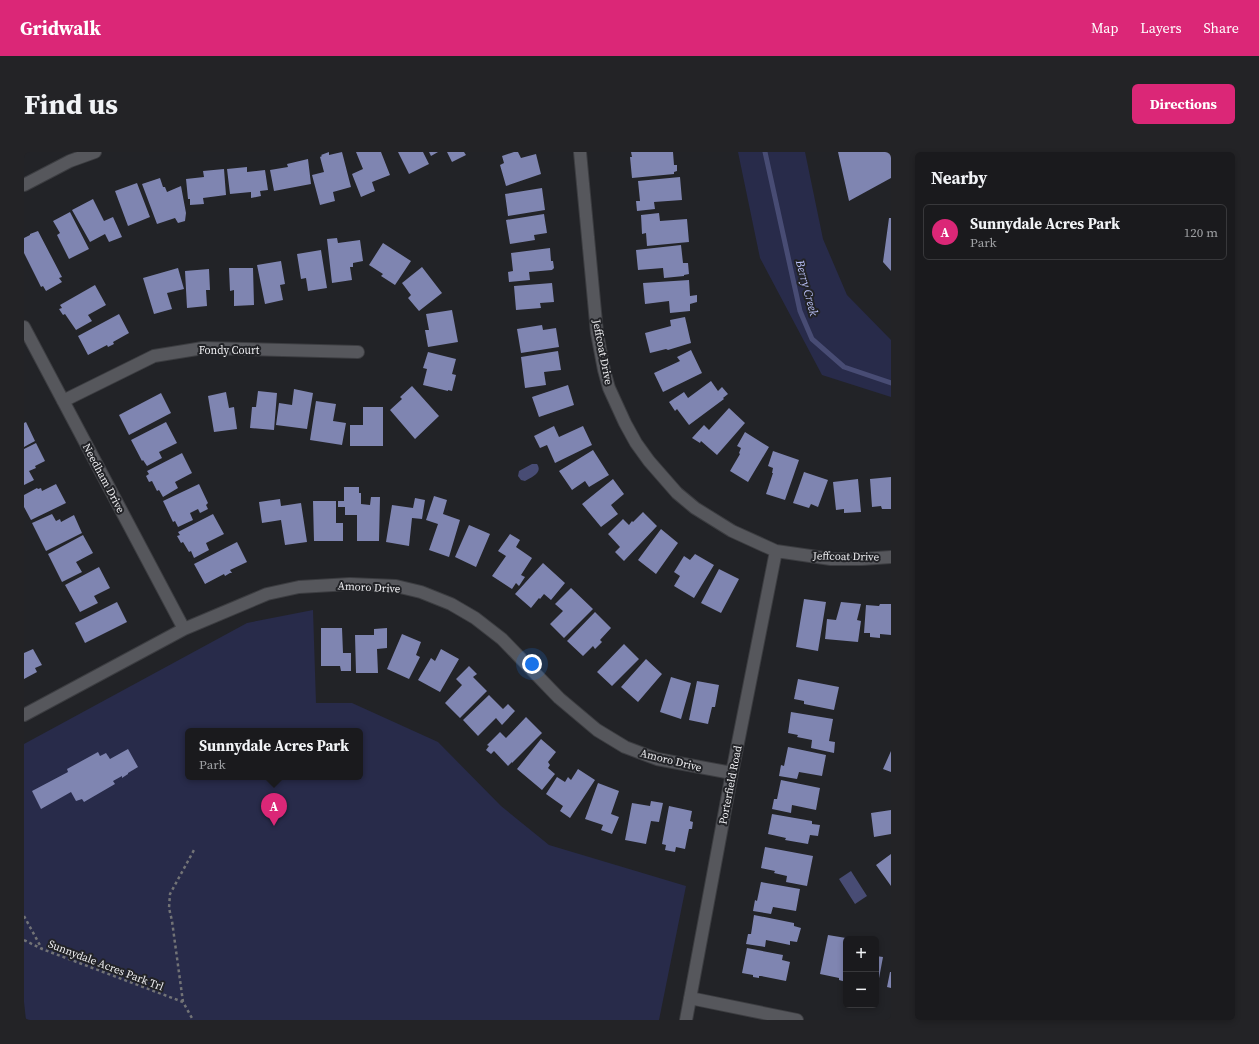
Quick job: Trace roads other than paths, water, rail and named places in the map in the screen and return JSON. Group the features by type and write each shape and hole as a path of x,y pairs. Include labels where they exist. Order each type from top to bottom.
{"street":[{"path":"24,185 70,161 95,152"},
{"name":"Jeffcoat Drive","path":"580,152 597,333 606,376 625,423 648,461 677,493 694,508 732,531 776,551 831,558 862,559 891,556"},
{"name":"Needham Drive","path":"24,327 184,628"},
{"name":"Fondy Court","path":"63,401 154,356 203,348 358,352"},
{"name":"Porterfield Road","path":"686,1020 732,773 776,551"},
{"name":"Amoro Drive","path":"24,715 184,628 267,594 299,587 350,584 396,586 421,592 452,604 475,618 502,639 559,698 597,730 619,744 657,759 732,773"},
{"path":"690,998 797,1020"}],"waterway":[{"name":"Berry Creek","path":"765,152 800,311 812,339 844,367 891,383"}],"place":[{"name":"Sunnydale Acres Park","path":"274,826"}]}
